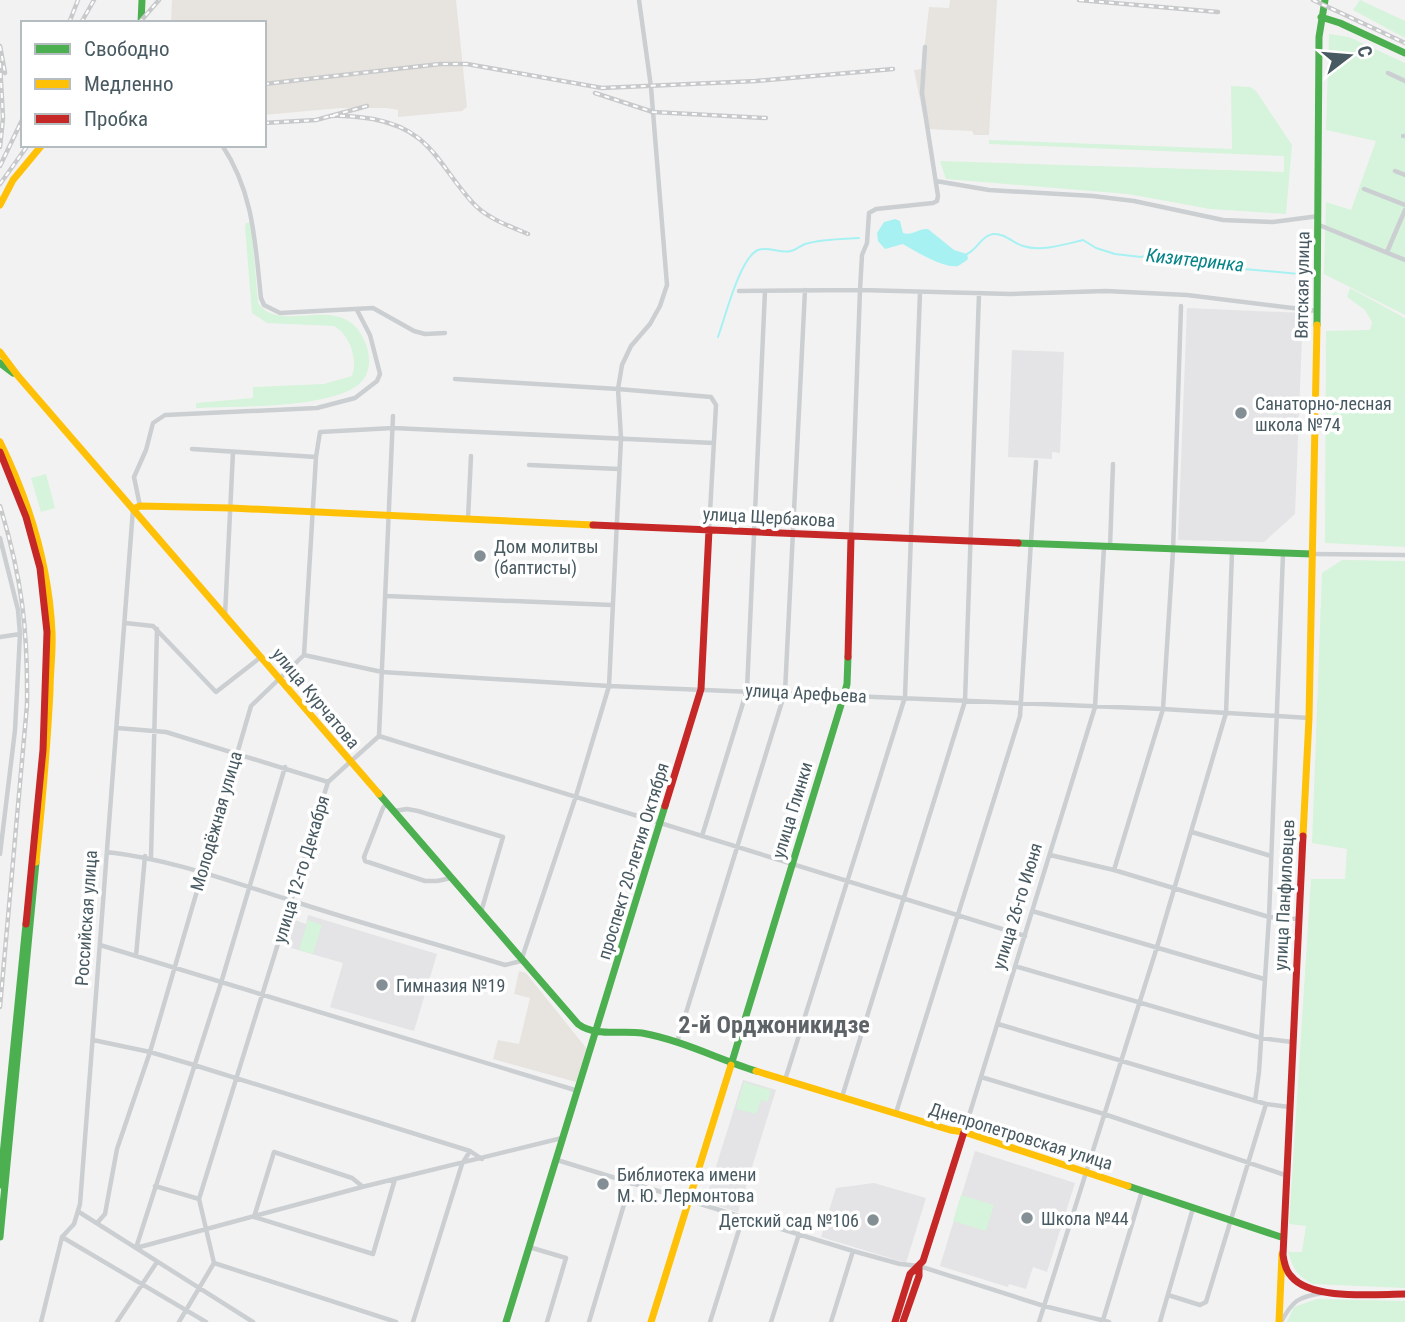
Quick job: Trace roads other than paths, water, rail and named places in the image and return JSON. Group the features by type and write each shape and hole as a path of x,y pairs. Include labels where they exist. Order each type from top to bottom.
{"street":[{"path":"141,21 142,0"},
{"path":"107,852 151,857 202,871 505,965 521,961 576,796 609,685 621,438 618,389 624,357 650,324 667,285 651,87 639,0"},
{"name":"Вятская улица","path":"1312,554 1322,0"},
{"path":"1321,17 1405,53"},
{"path":"925,47 922,93 936,181 989,190 1134,201 1223,220 1319,221 1405,260"},
{"path":"1388,73 1405,81"},
{"path":"0,205 13,180 40,147"},
{"path":"223,147 247,195 264,305 280,313 373,308 414,331 445,334"},
{"path":"1395,171 1405,175"},
{"name":"улица Глинки","path":"651,1322 685,1209 691,1200 847,684 860,290 862,255 867,243 869,214 876,209 937,201 936,181"},
{"path":"1364,188 1405,207 1387,252"},
{"path":"702,836 747,690 765,290"},
{"path":"677,1042 785,692 806,290"},
{"path":"738,291 860,290 1011,294 1106,291 1182,295 1317,311"},
{"path":"785,1080 905,697 920,292"},
{"path":"842,1097 965,701 979,293"},
{"path":"1114,870 1163,709 1173,551 1181,306"},
{"name":"Российская улица","path":"41,1322 62,1237 74,1224 79,1212 125,623 137,507 134,477 146,450 153,423 165,415 317,408 355,398 372,386 380,374 370,335 357,310"},
{"name":"улица Курчатова","path":"0,352 18,376 137,507 225,615 521,961 578,1024 586,1030 597,1031"},
{"name":"улица Курчатова","path":"0,363 18,376"},
{"path":"455,379 618,389"},
{"name":"проспект 20-летия Октября","path":"506,1322 701,689 716,404 711,397 618,389"},
{"path":"393,416 379,736 1025,936"},
{"path":"304,656 317,457 319,435 323,431 393,428 714,443"},
{"path":"0,442 31,516 44,567 52,632 47,750 0,1237"},
{"path":"192,449 317,457"},
{"path":"0,452 26,517 40,568 47,632 43,750 0,1185"},
{"path":"225,615 233,452"},
{"path":"468,519 471,456"},
{"path":"896,1113 1020,716 1036,462"},
{"name":"улица 26-го Июня","path":"903,1322 1095,707 1113,464"},
{"path":"529,465 619,469"},
{"name":"улица Щербакова","path":"137,507 231,508 1173,551 1405,555"},
{"path":"0,540 18,610 20,634 15,730 0,854"},
{"path":"1040,1322 1157,947 1226,713 1232,553"},
{"path":"1255,1101 1269,917 1283,554"},
{"name":"улица Панфиловцев","path":"1281,1237 1309,718 1312,554"},
{"path":"386,596 612,605"},
{"path":"125,623 151,625 157,629 216,692 261,657"},
{"path":"151,857 157,629"},
{"path":"0,637 20,634"},
{"name":"улица Арефьева","path":"304,656 382,672 1309,718"},
{"name":"Молодёжная улица","path":"97,1223 105,1214 117,1149 150,1052 251,706 304,656"},
{"path":"117,728 156,730 328,782"},
{"name":"улица 12-го Декабря","path":"214,1263 199,1199 328,782 379,736"},
{"path":"136,1248 221,983 285,767"},
{"path":"387,803 383,807 364,857 365,861 425,881 451,878"},
{"path":"394,811 418,811 503,837 481,913"},
{"path":"1192,832 1271,856"},
{"path":"1050,855 1114,870 1269,917 1298,919"},
{"path":"136,956 145,856"},
{"path":"1032,911 1264,979"},
{"path":"100,945 578,1091"},
{"path":"1015,966 1261,1038 1292,1042"},
{"path":"998,1024 1255,1101 1289,1107"},
{"name":"Днепропетровская улица","path":"597,1031 641,1033 677,1042 731,1063 964,1132 1281,1237"},
{"path":"93,1040 194,1065 470,1151 482,1159"},
{"path":"981,1077 1104,1114 1285,1175"},
{"path":"1168,1295 1204,1304 1266,1104"},
{"path":"136,1248 362,1186 564,1138"},
{"path":"412,1322 461,1164 470,1151"},
{"path":"254,1217 274,1152 352,1178 362,1186"},
{"path":"557,1160 853,1251 900,1264 919,1266 1044,1306 1106,1321 1142,1190"},
{"path":"254,1217 373,1254 396,1178"},
{"path":"589,1322 631,1181"},
{"path":"155,1186 199,1199"},
{"path":"1160,1322 1193,1207"},
{"path":"79,1212 253,1322"},
{"path":"710,1322 743,1217"},
{"path":"771,1322 799,1234"},
{"path":"62,1237 206,1322"},
{"path":"1280,1322 1281,1237"},
{"path":"529,1247 566,1258 547,1322"},
{"path":"831,1322 853,1251"},
{"path":"1282,1252 1292,1278 1319,1291 1405,1294"},
{"path":"117,1322 157,1262"},
{"path":"178,1322 214,1263 397,1322"},
{"name":"улица 26-го Июня","path":"895,1322 910,1274 919,1266"},
{"path":"1280,1322 1295,1300 1332,1292"}],"water":[{"path":"895,219 900,221 903,233 928,229 954,250 967,254 968,259 958,266 952,266 930,259 903,244 885,249 878,241 877,233 884,222"}],"waterway":[{"name":"Кизитеринка","path":"967,254 985,237 997,234 1030,248 1053,247 1083,240 1096,248 1115,254 1141,257 1158,253 1244,269 1310,275"},
{"name":"Кизитеринка","path":"718,337 739,276 751,255 758,250 787,252 812,242 859,238"}],"railway":[{"path":"70,21 78,0"},
{"path":"82,21 94,0"},
{"path":"141,21 159,0"},
{"path":"1079,0 1218,12"},
{"path":"1313,0 1405,43"},
{"path":"0,46 5,73"},
{"path":"0,63 3,118 0,147"},
{"path":"266,84 440,64 467,64 602,88 756,81 893,69"},
{"path":"595,93 653,112 766,118"},
{"path":"266,123 316,120 367,106"},
{"path":"330,116 373,119 408,131 431,150 478,208 498,221 528,234"},
{"path":"0,166 21,122"},
{"path":"0,184 27,147"},
{"path":"0,506 14,557 22,604 27,678 27,705 0,1007"}],"place":[{"name":"Санаторно-лесная школа №74","path":"1241,413"},
{"name":"Дом молитвы (баптисты)","path":"480,556"},
{"name":"Гимназия №19","path":"382,985"},
{"name":"Библиотека имени М. Ю. Лермонтова","path":"603,1184"},
{"name":"Школа №44","path":"1027,1218"},
{"name":"Детский сад №106","path":"873,1220"}],"district":[{"name":"2-й Орджоникидзе","path":"774,1025"}]}
